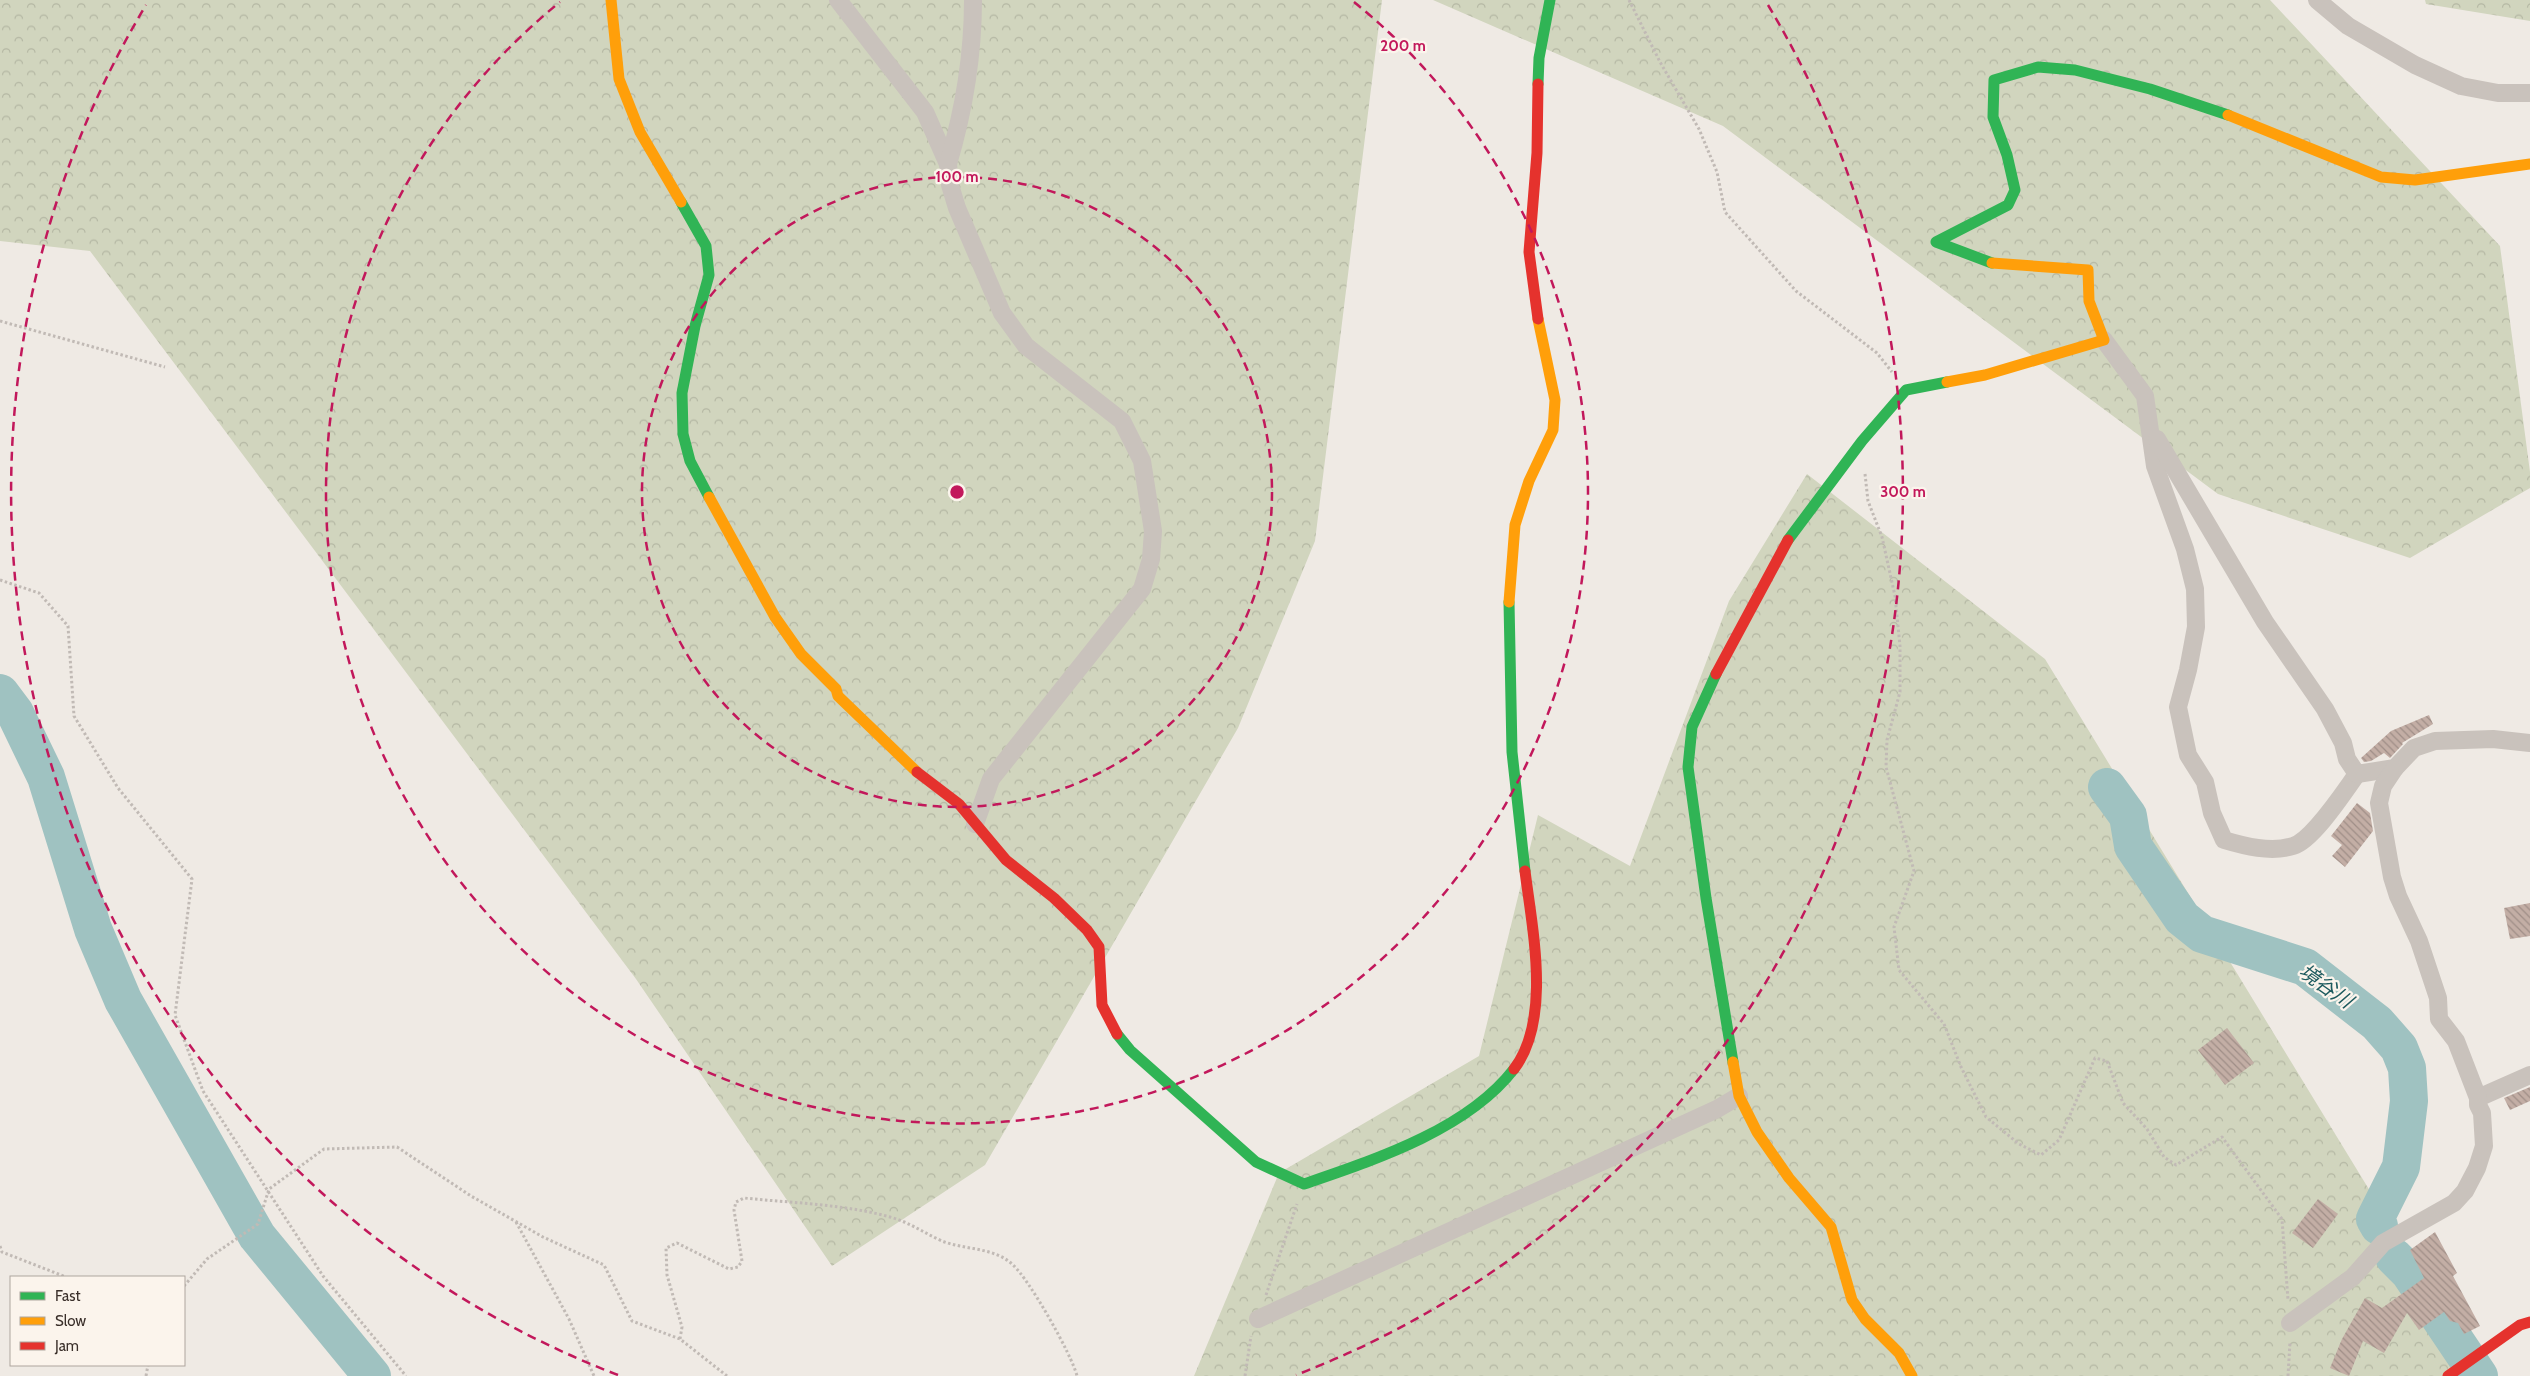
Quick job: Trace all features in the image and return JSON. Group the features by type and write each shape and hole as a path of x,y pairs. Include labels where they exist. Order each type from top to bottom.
{"street":[{"path":"611,0 619,79 640,132 706,246 709,275 695,326 682,393 683,434 690,461 775,616 801,654 836,690 838,696 921,776 959,804 1006,860 1054,898 1087,930 1099,947 1102,1006 1112,1028 1130,1050 1256,1162 1304,1184 1368,1162 1448,1123 1498,1090 1518,1063 1527,1040 1536,1002 1533,914 1528,895 1512,752 1509,599 1515,525 1529,481 1552,430 1555,400 1537,316 1529,252 1537,153 1540,58 1550,0"},
{"path":"838,0 925,112 948,164 950,185 957,208 1002,313 1026,346 1122,421 1142,461 1153,531 1151,559 1142,589 991,779 975,824"},
{"path":"948,164 960,126 970,70 973,0"},
{"path":"2317,0 2348,26 2416,65 2461,86 2498,93 2530,92"},
{"path":"2395,768 2357,774 2319,825 2294,846 2251,849 2224,840 2212,813 2204,782 2188,755 2178,707 2188,670 2196,627 2195,588 2185,549 2156,466 2146,396 2104,340 2089,301 2088,270 1987,263 1972,254 1936,242 2008,205 2015,190 2007,154 1993,117 1994,80 2038,67 2076,70 2150,89 2249,122 2380,177 2415,180 2530,164"},
{"path":"1912,1376 1899,1352 1865,1319 1852,1300 1831,1227 1789,1178 1757,1132 1739,1096 1706,898 1688,767 1692,727 1704,697 1781,549 1862,441 1906,390 1984,375 2104,340"},
{"path":"2150,426 2168,463 2251,599 2325,709 2357,774"},
{"path":"2290,1323 2353,1277 2383,1244 2454,1203 2465,1191 2477,1168 2484,1146 2482,1113 2478,1105 2478,1098 2456,1042 2439,1019 2438,998 2419,941 2398,896 2392,877 2379,803 2383,786 2395,768 2414,748 2436,741 2493,739 2530,743"},
{"path":"2478,1098 2530,1075"},
{"path":"1258,1319 1717,1109 1739,1096"},
{"path":"2448,1376 2458,1367 2520,1326 2530,1322"}],"path":[{"path":"1629,0 1660,62 1699,129 1717,172 1725,212 1796,291 1877,353 1906,390"},
{"path":"0,321 166,367"},
{"path":"1862,441 1868,501 1882,537 1895,596 1900,646 1900,692 1886,740 1886,767 1914,871 1894,928 1899,970 1944,1024 1961,1067 1986,1117 2019,1144 2041,1155 2059,1140 2095,1058 2107,1061 2123,1103 2146,1129 2164,1157 2176,1165 2222,1137 2282,1219 2290,1323 2288,1376"},
{"path":"0,580 39,593 68,626 74,716 118,788 192,879 175,1015 203,1091 323,1276 406,1376"},
{"path":"185,1285 207,1259 258,1224 269,1190 324,1149 397,1147 471,1196 543,1237 604,1265 632,1321 680,1339 726,1376"},
{"path":"1245,1376 1252,1334 1304,1184"},
{"path":"680,1339 682,1327 666,1275 666,1248 677,1243 730,1269 738,1268 742,1261 734,1210 736,1202 744,1198 838,1208 890,1217 920,1228 942,1241 984,1251 1012,1263 1028,1282 1077,1376"},
{"path":"515,1221 569,1319 594,1376"},
{"path":"0,1246 2,1252 63,1276"}],"green space":[{"path":"0,0 1382,0 1315,541 1238,728 985,1165 832,1266 636,979 90,251 0,241"},
{"path":"1433,0 2270,0 2500,246 2530,472 2530,488 2410,558 2218,494 1723,126"},
{"path":"2425,0 2530,0 2530,21 2426,4"},
{"path":"1807,474 2045,659 2483,1376 1194,1376 1279,1173 1479,1056 1538,815 1630,866 1729,601"}],"building":[{"path":"2429,715 2433,724 2402,743 2390,758 2384,753 2371,761 2364,762 2361,758 2391,731"},
{"path":"2357,803 2370,813 2373,831 2345,867 2332,856 2342,845 2331,836"},
{"path":"2530,903 2530,936 2510,939 2504,908"},
{"path":"2227,1028 2254,1063 2225,1085 2198,1050"},
{"path":"2530,1087 2530,1101 2510,1110 2504,1098"},
{"path":"2318,1199 2338,1214 2313,1248 2292,1233"},
{"path":"2435,1232 2457,1273 2453,1276 2480,1326 2464,1334 2458,1323 2450,1321 2444,1312 2419,1330 2407,1313 2384,1353 2363,1341 2349,1376 2330,1368 2342,1339 2365,1298 2382,1308 2424,1278 2410,1250"}],"waterway":[{"path":"0,693 15,713 46,777 93,929 123,1000 257,1236 372,1376"},
{"name":"境谷川","path":"2107,787 2128,816 2133,846 2182,918 2202,934 2305,967 2377,1023 2399,1048 2407,1068 2409,1101 2401,1167 2375,1219 2379,1226"},
{"name":"境谷川","path":"2394,1257 2409,1272 2479,1376"}],"traffic: fast":[{"path":"1538,84 1539,58 1550,0"},
{"path":"1992,263 1936,242 2008,205 2015,190 2007,155 1993,117 1994,80 2038,67 2075,70 2150,89 2228,115"},
{"path":"681,202 706,246 709,275 695,326 682,393 683,434 690,461 709,497"},
{"path":"1788,540 1862,441 1906,390 1947,382"},
{"path":"1509,602 1512,752 1525,871"},
{"path":"1716,674 1692,727 1688,767 1706,898 1733,1062"},
{"path":"1117,1034 1130,1050 1256,1162 1304,1184 1389,1153 1445,1126 1471,1109 1494,1090 1514,1069"}],"traffic: slow":[{"path":"611,0 619,79 640,132 681,202"},
{"path":"2228,115 2381,177 2415,180 2530,164"},
{"path":"1947,382 1985,375 2104,340 2089,301 2088,270 1992,263"},
{"path":"1509,602 1515,525 1529,481 1553,430 1555,400 1538,319"},
{"path":"709,497 775,617 801,654 836,689 838,696 917,772"},
{"path":"1733,1062 1739,1096 1757,1132 1789,1178 1831,1227 1852,1300 1865,1319 1899,1353 1912,1376"}],"traffic: jam":[{"path":"1538,84 1537,153 1529,252 1538,319"},
{"path":"1716,674 1788,540"},
{"path":"917,772 959,804 1006,860 1054,898 1087,930 1099,947 1102,1005 1117,1034"},
{"path":"1514,1069 1526,1048 1533,1025 1536,999 1535,946 1525,871"},
{"path":"2448,1376 2520,1325 2530,1322"}]}
